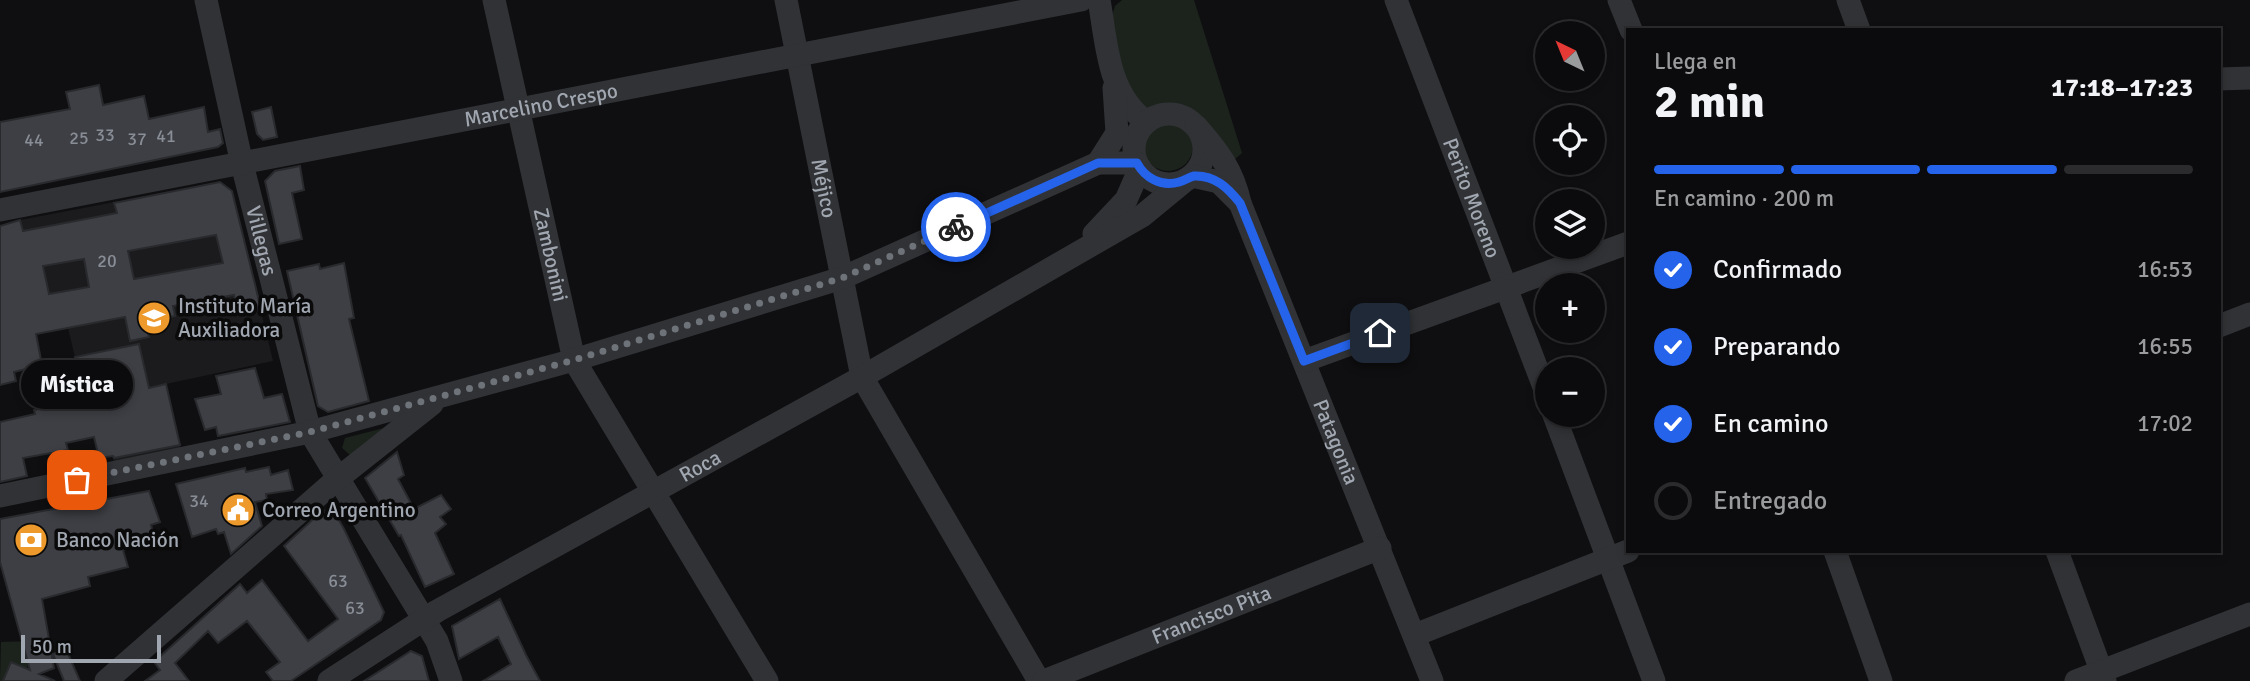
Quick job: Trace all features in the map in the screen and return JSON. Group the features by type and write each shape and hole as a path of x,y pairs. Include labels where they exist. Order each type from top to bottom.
{"street":[{"name":"Villegas","path":"206,0 243,164 310,432 336,480 424,618 437,641 451,681"},
{"name":"Zambonini","path":"494,0 574,360 767,681"},
{"name":"Méjico","path":"786,0 862,377 1042,681"},
{"name":"Marcelino Crespo","path":"0,210 1081,0"},
{"path":"1098,163 1117,134 1114,83 1099,0"},
{"name":"Perito Moreno","path":"1396,0 1535,362"},
{"path":"1619,0 1630,28"},
{"path":"1848,0 1858,28"},
{"path":"2221,79 2250,78"},
{"path":"1114,83 1126,104 1146,122"},
{"path":"1166,113 1178,114 1197,127 1204,149 1202,161 1189,177 1142,216 1071,255 1126,200 1138,166 1134,142 1146,122 1166,113"},
{"name":"Patagonia","path":"1197,127 1225,158 1236,184 1240,203 1432,681"},
{"path":"0,496 310,432 574,360 842,278 1098,163 1138,166 1153,180 1164,184 1189,177"},
{"name":"Patagonia","path":"1189,177 1219,182 1240,203"},
{"path":"1304,361 1626,244"},
{"name":"Roca","path":"329,681 424,618 862,377 1071,255"},
{"path":"2221,325 2250,314"},
{"path":"106,681 336,480 440,398"},
{"path":"1559,427 1617,555 1654,681"},
{"name":"Francisco Pita","path":"1042,681 1380,548"},
{"path":"1836,553 1881,681"},
{"path":"2058,553 2103,676"},
{"path":"1415,635 1617,555"},
{"path":"2076,681 2103,676 2250,614"}],"shaded area":[{"path":"1122,0 1194,0 1242,153 1234,160 1208,130 1188,114 1165,109 1151,112 1140,103 1122,69 1112,16 1115,6"},
{"path":"1168,121 1186,128 1193,146 1186,164 1168,171 1150,164 1143,146 1150,128"},
{"name":"Instituto María Auxiliadora","path":"220,182 232,191 273,361 166,384 181,450 114,462 113,456 99,458 68,328 48,331 20,220"},
{"path":"384,428 350,455 342,448 345,438"},
{"path":"31,641 27,669 11,662 3,681 0,681 1,642"}],"building":[{"path":"99,85 103,105 144,96 149,119 204,107 208,132 220,129 223,143 218,147 0,192 0,122 70,109 66,92"},
{"path":"271,107 277,137 263,140 257,134 252,112"},
{"path":"300,166 304,190 292,193 302,239 279,244 265,181 275,171"},
{"name":"Instituto María Auxiliadora","path":"220,182 232,191 261,309 238,315 234,295 173,306 175,316 166,318 167,325 147,330 149,337 130,341 125,317 36,334 42,365 14,372 16,381 0,385 0,226 20,220 23,231 117,213 114,203","holes":["216,235 223,263 134,279 128,251","84,259 89,287 49,294 43,266"]},
{"path":"344,263 354,318 349,319 369,401 328,412 318,406 287,271 319,264 320,269"},
{"path":"139,344 149,388 166,384 180,445 114,458 99,458 94,437 66,443 68,450 23,458 27,476 0,482 0,422 35,414 34,410 85,399 75,357"},
{"path":"255,368 264,398 282,394 290,422 218,436 216,427 205,430 195,399 221,394 216,376"},
{"path":"397,452 404,475 398,479 414,509 441,495 451,509 440,517 446,524 435,533 454,574 425,587 401,535 399,536 365,478"},
{"path":"269,467 271,475 288,470 293,490 266,494 267,500 255,502 262,526 231,554 224,532 218,534 216,529 192,537 176,484 245,468 246,472"},
{"path":"149,491 160,522 151,525 156,542 123,550 128,567 88,577 90,586 42,599 54,668 39,674 55,681 3,681 11,662 30,670 0,562 0,519"},
{"path":"323,510 335,513 344,529 384,612 381,620 291,681 273,681 266,672 280,662 247,621 218,643 208,631 175,663 189,681 145,681 160,670 154,662 240,584 247,593 262,580 308,641 338,619 284,546"},
{"path":"500,599 540,681 483,681 511,664 498,637 459,659 452,626"},
{"path":"66,649 80,681 64,681 53,654"},
{"path":"411,651 422,656 429,681 364,681"}],"way so far":[{"path":"77,480 310,432 574,360 842,278 956,227"}],"place":[{"name":"Instituto María Auxiliadora","path":"154,318"},
{"name":"Mística","path":"77,480"},
{"name":"Correo Argentino","path":"238,510"},
{"name":"Banco Nación","path":"31,540"}],"route":[{"path":"956,227 1098,163 1137,163 1144,173 1164,184 1176,183 1192,176 1211,179 1227,186 1240,203 1304,361 1380,333"}]}
